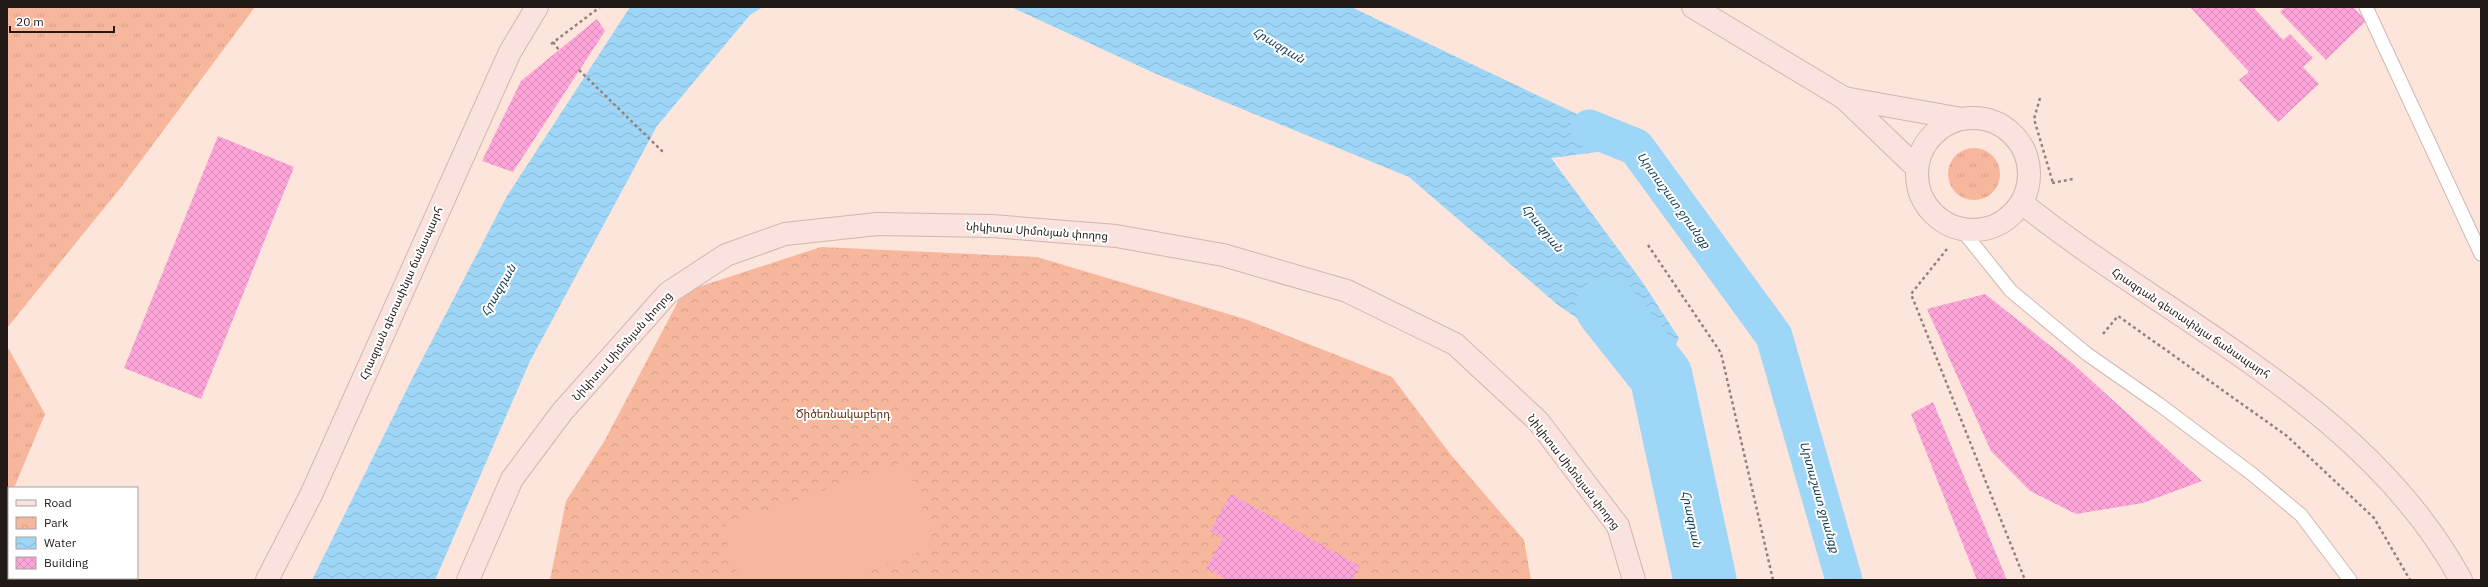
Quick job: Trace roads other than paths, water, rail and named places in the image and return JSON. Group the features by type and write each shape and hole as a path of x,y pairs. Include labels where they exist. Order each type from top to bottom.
{"street":[{"name":"Հրազդան գետափնյա ճանապարհ","path":"267,580 311,495 510,52 537,7"},
{"path":"1693,7 1844,98 1917,168"},
{"path":"1844,98 1962,119 1979,118 1995,122 2010,131 2020,143 2030,170 2028,185 2022,202 2013,215 2001,224 1984,230 1962,230 1935,216 1924,202 1918,186 1917,168 1922,150 1932,136 1946,125 1962,119"},
{"name":"Հրազդան գետափնյա ճանապարհ","path":"2022,202 2133,285 2253,363 2340,433 2402,494 2452,564 2461,580"},
{"name":"Նիկիտա Սիմոնյան փողոց","path":"468,580 512,479 562,412 668,293 726,255 785,234 877,224 992,226 1116,236 1223,255 1348,291 1455,344 1538,421 1618,526 1634,580"}],"lane":[{"path":"2366,7 2481,254"},
{"path":"1962,230 2011,291 2087,354 2160,405 2252,474 2301,515 2350,580"}],"water":[{"path":"630,7 763,7 750,15 657,126 530,361 435,580 312,580 412,379 507,196"},
{"path":"1011,7 1351,7 1596,123 1636,147 1551,158 1641,280 1679,338 1661,376 1558,305 1409,177 1154,73"}],"waterway":[{"name":"Արտաշատ ջրանցք","path":"1589,128 1636,147 1774,336 1844,580"},
{"name":"Հրազդան","path":"1607,308 1661,376 1705,580"}],"park label":[{"name":"Ծիծեռնակաբերդ","path":"843,414"}]}
